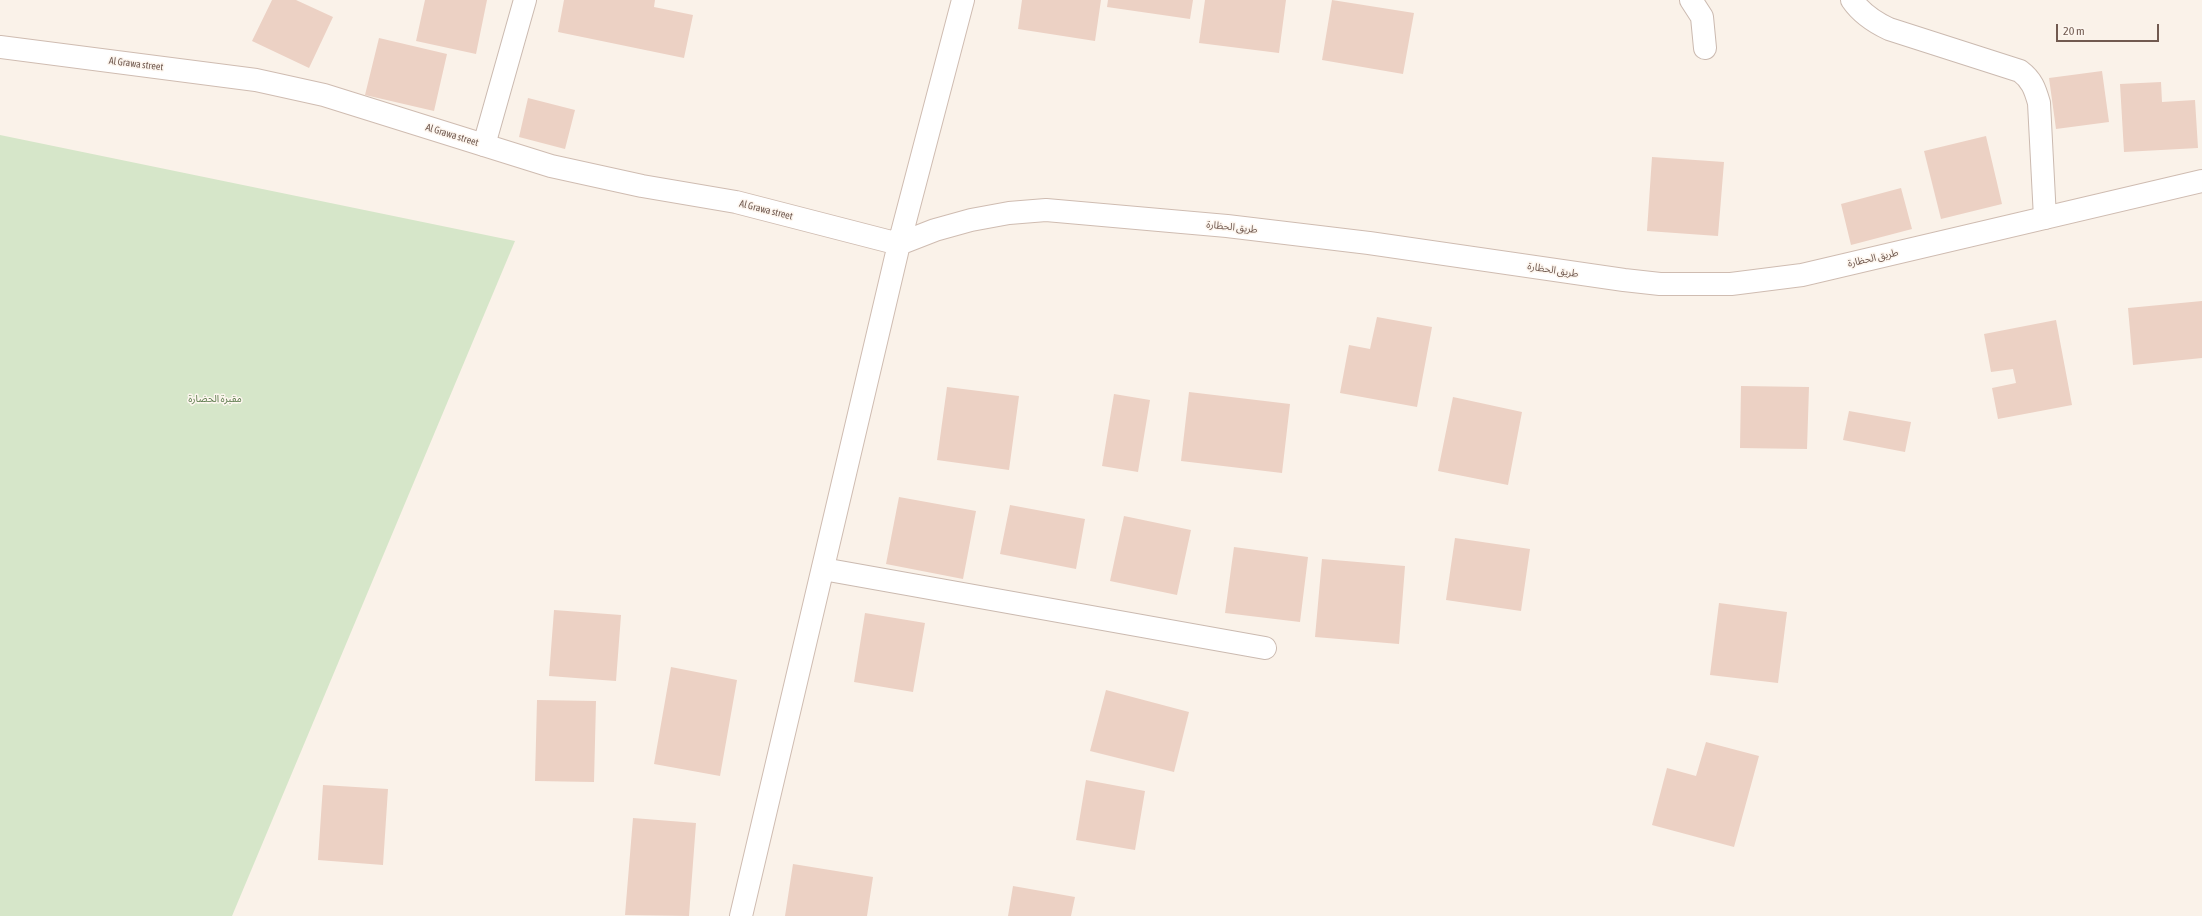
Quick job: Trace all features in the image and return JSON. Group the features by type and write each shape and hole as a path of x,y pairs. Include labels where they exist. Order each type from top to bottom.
{"street":[{"path":"484,145 525,0"},
{"path":"741,916 900,244 963,0"},
{"path":"1691,0 1702,17 1705,48"},
{"path":"1852,0 1858,8 1874,21 1889,29 2020,71 2028,77 2034,86 2039,103 2045,218"},
{"name":"Al Grawa street","path":"0,47 256,80 324,95 551,166 642,186 736,202 900,244"},
{"name":"طريق الحظارة","path":"900,244 935,230 971,220 1009,213 1046,210 1226,226 1353,241 1660,284 1731,284 1802,275 2132,196 2202,181"},
{"path":"822,569 1265,648"}],"green space":[{"name":"مقبرة الحضارة","path":"0,135 515,241 232,916 0,916"}],"building":[{"path":"272,0 296,0 333,17 309,68 252,41"},
{"path":"425,0 487,0 476,54 416,41"},
{"path":"564,0 655,0 654,7 693,15 684,58 558,32"},
{"path":"1022,0 1101,0 1095,41 1018,29"},
{"path":"1108,0 1193,0 1190,19 1107,7"},
{"path":"1205,0 1286,0 1279,53 1199,43"},
{"path":"1332,0 1414,13 1403,74 1322,60"},
{"path":"379,38 447,54 434,111 365,95"},
{"path":"2102,71 2109,122 2056,129 2049,78"},
{"path":"2161,82 2162,102 2195,100 2198,148 2124,152 2120,84"},
{"path":"528,98 575,110 565,149 519,137"},
{"path":"1986,136 2002,204 1941,219 1924,151"},
{"path":"1652,157 1724,162 1718,236 1647,231"},
{"path":"1901,188 1912,229 1851,245 1841,204"},
{"path":"2202,301 2202,358 2133,365 2128,308"},
{"path":"1377,317 1432,327 1417,407 1340,393 1349,345 1370,349"},
{"path":"2056,320 2072,405 1998,419 1992,388 2016,383 2013,369 1991,372 1984,334"},
{"path":"1741,386 1809,387 1807,449 1740,448"},
{"path":"947,387 1019,396 1009,470 937,460"},
{"path":"1189,392 1290,404 1282,473 1181,461"},
{"path":"1114,394 1150,400 1138,472 1102,466"},
{"path":"1453,397 1522,412 1508,485 1438,471"},
{"path":"1849,411 1911,422 1905,452 1843,440"},
{"path":"899,497 976,511 963,579 886,564"},
{"path":"1010,505 1085,519 1076,569 1000,554"},
{"path":"1124,516 1191,530 1177,595 1110,581"},
{"path":"1455,538 1530,549 1521,611 1446,600"},
{"path":"1234,547 1308,557 1300,622 1225,613"},
{"path":"1322,559 1405,566 1399,644 1315,637"},
{"path":"1719,603 1787,612 1778,683 1710,675"},
{"path":"554,610 621,615 616,681 549,676"},
{"path":"865,613 925,623 913,692 854,682"},
{"path":"671,667 737,680 720,776 654,764"},
{"path":"1106,690 1189,712 1174,772 1090,751"},
{"path":"537,700 596,701 594,782 535,781"},
{"path":"1706,742 1759,756 1734,847 1652,825 1667,768 1696,776"},
{"path":"1086,780 1145,791 1135,850 1076,840"},
{"path":"323,785 388,789 383,865 318,860"},
{"path":"633,818 696,823 689,916 625,915"},
{"path":"793,864 873,877 867,916 785,916"},
{"path":"1013,886 1075,897 1071,916 1008,916"}]}
